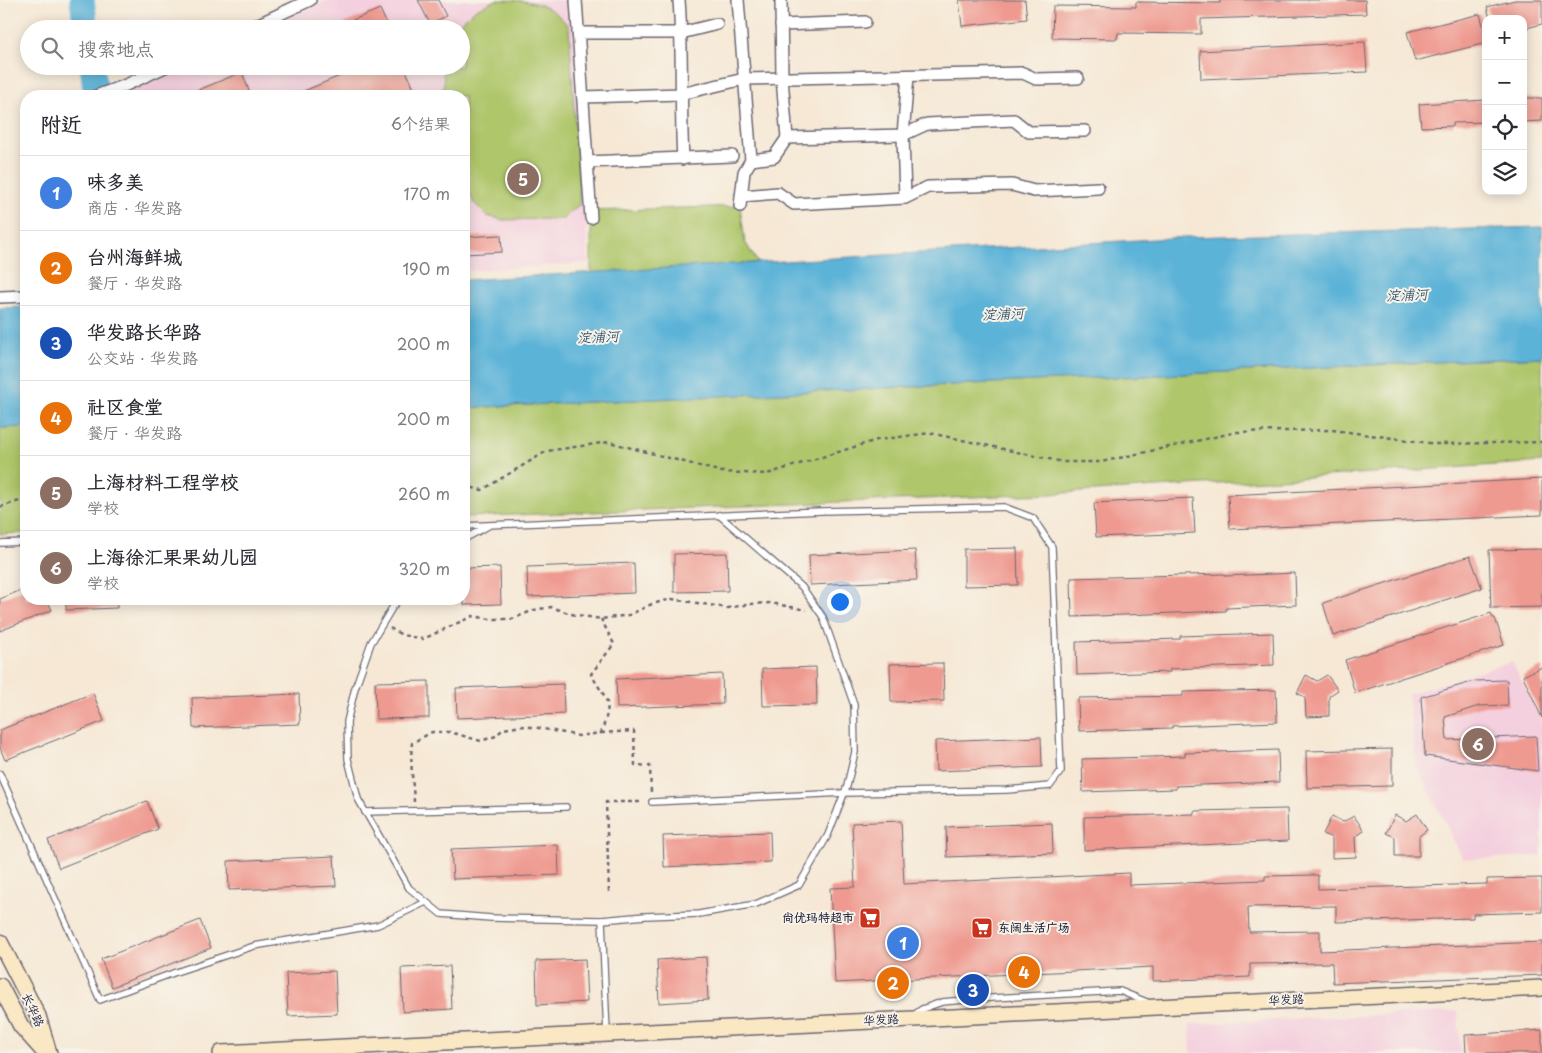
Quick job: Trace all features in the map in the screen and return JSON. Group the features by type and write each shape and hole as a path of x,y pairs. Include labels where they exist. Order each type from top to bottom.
{"street":[{"path":"267,20 310,0"},
{"path":"576,0 591,218"},
{"path":"679,0 683,159"},
{"path":"738,0 751,160 744,172 740,201 778,193 794,204 905,198 928,187 1012,185 1034,191 1098,188"},
{"path":"751,160 774,157 787,138 782,78 781,0"},
{"path":"782,25 865,22"},
{"path":"578,33 681,33 717,24"},
{"path":"583,97 681,94 744,79 1023,73 1036,79 1078,78"},
{"path":"116,90 148,75"},
{"path":"905,198 903,134 908,76"},
{"path":"787,138 903,134 927,124 1014,120 1029,132 1085,131"},
{"path":"587,162 732,156"},
{"path":"0,297 20,296"},
{"name":"长华路","path":"0,942 38,1016 49,1053"},
{"name":"长华路","path":"0,986 21,1026 45,1053"},
{"name":"华发路","path":"221,1053 1542,988"}],"lane":[{"path":"470,526 822,511 1004,507 1033,518 1052,547 1061,771 1050,786 1007,790 844,793 652,802"},
{"path":"395,605 371,643 355,688 347,722 348,759 358,799 409,888 441,914 491,918 602,920 699,914 756,904 799,885 828,835 844,793 854,752 854,705 829,633 819,611 802,587 719,515"},
{"path":"470,537 490,525"},
{"path":"0,543 20,542"},
{"path":"0,774 100,1000 254,946 378,926 426,902"},
{"path":"365,812 566,806"},
{"path":"602,920 608,1034"}],"path":[{"path":"470,487 482,490 547,451 610,442 722,472 767,474 876,440 930,433 1063,462 1101,462 1237,432 1333,430 1437,444 1542,442"},
{"path":"0,507 20,501"},
{"path":"383,624 402,635 423,639 473,616 490,619 512,619 534,610 551,607 571,614 601,619 629,615 652,604 672,599 728,608 770,602 819,611"},
{"path":"601,619 614,644 591,674 606,698 609,708 601,734"},
{"path":"414,811 412,743 432,732 450,732 481,741 496,736 504,729 522,726 579,736 634,731 635,764 650,766 652,802 606,802 609,892"}],"shaded area":[{"path":"329,0 573,0 588,263 470,271 470,90 126,90 126,86 151,75 470,75 470,20 282,20"},
{"path":"1512,662 1542,721 1542,856 1463,859 1417,767 1408,694"},
{"path":"1458,1011 1461,1053 1191,1053 1190,1024"}],"green space":[{"path":"496,0 527,2 537,4 554,12 569,27 580,204 563,219 503,220 487,216 474,203 470,194 470,90 440,90 444,89 443,75 470,75 470,20 463,20 476,9"},
{"path":"740,206 745,242 758,263 591,273 591,211"},
{"path":"1542,357 1542,462 1049,494 470,517 470,408"},
{"path":"20,427 20,533 0,534 0,428"}],"water":[{"name":"淀浦河","path":"1542,227 1542,357 470,408 470,280 1189,237"},
{"path":"20,307 20,427 0,428 0,308"}],"building":[{"path":"418,0 438,0 446,16 438,20 428,20"},
{"path":"959,0 1025,0 1027,19 962,26"},
{"path":"1220,0 1365,0 1366,14 1201,19 1201,34 1118,33 1117,39 1052,38 1053,6 1136,7 1136,2 1220,3"},
{"path":"1515,0 1542,0 1542,24 1527,28 1527,15 1489,15 1487,7"},
{"path":"380,9 385,20 353,20"},
{"path":"1480,14 1482,21 1482,44 1415,61 1407,32"},
{"path":"1365,42 1367,72 1201,79 1200,51"},
{"path":"235,75 243,75 249,90 198,90"},
{"path":"342,75 408,75 414,90 306,90"},
{"path":"1527,98 1542,98 1542,121 1527,122"},
{"path":"1482,100 1482,122 1453,123 1453,126 1421,127 1419,104"},
{"path":"501,235 502,252 470,254 470,237"},
{"path":"1542,479 1542,515 1230,529 1228,495"},
{"path":"1193,498 1195,533 1096,537 1094,503"},
{"path":"1017,548 1018,585 964,586 964,549"},
{"path":"1542,549 1542,607 1491,608 1489,550"},
{"path":"915,550 917,580 810,585 809,555"},
{"path":"727,553 728,591 674,592 674,554"},
{"path":"1470,556 1482,588 1333,636 1323,603"},
{"path":"634,563 635,593 528,597 527,567"},
{"path":"500,567 501,604 470,605 470,568"},
{"path":"1295,573 1296,605 1226,608 1226,611 1072,617 1071,578"},
{"path":"20,591 20,605 50,605 52,610 0,631 0,599"},
{"path":"66,605 117,605 117,608 66,610"},
{"path":"1491,613 1493,618 1495,618 1504,645 1355,693 1345,660"},
{"path":"1273,633 1274,665 1170,669 1170,672 1077,675 1076,642 1180,639 1180,636"},
{"path":"943,663 944,701 891,702 890,664"},
{"path":"816,667 817,705 763,706 762,669"},
{"path":"1542,667 1542,718 1523,676"},
{"path":"722,674 723,704 617,708 616,679"},
{"path":"1306,675 1317,681 1327,675 1338,690 1329,696 1329,716 1306,717 1305,697 1297,693"},
{"path":"1507,680 1508,705 1479,706 1445,717 1447,740 1536,736 1538,771 1425,756 1421,697 1475,681"},
{"path":"429,681 429,718 376,719 375,682"},
{"path":"563,684 564,714 457,718 456,688"},
{"path":"1276,690 1277,722 1079,731 1078,698 1183,696 1183,692"},
{"path":"93,693 104,721 5,760 0,748 0,730"},
{"path":"299,694 300,724 193,728 192,698"},
{"path":"1041,737 1042,767 936,771 935,741"},
{"path":"1392,749 1392,786 1307,788 1306,751"},
{"path":"1278,750 1279,782 1176,786 1176,789 1083,792 1082,759 1185,756 1185,753"},
{"path":"147,801 158,829 59,868 48,840"},
{"path":"1287,809 1288,841 1084,850 1084,817 1194,814 1194,811"},
{"path":"1417,814 1427,830 1419,836 1419,856 1395,856 1395,837 1386,833 1395,815 1406,821"},
{"path":"1332,816 1343,822 1354,816 1364,831 1355,837 1356,857 1332,858 1332,838 1323,834"},
{"path":"901,821 904,884 1129,873 1129,885 1265,880 1265,876 1318,875 1318,889 1487,884 1487,879 1542,878 1542,912 1473,914 1473,918 1336,922 1336,906 1248,907 1249,932 1320,931 1320,951 1542,942 1542,975 1333,983 1332,963 1250,964 1250,977 1153,981 1153,967 835,983 830,888 855,887 852,823"},
{"path":"1052,823 1053,853 947,857 946,827"},
{"path":"770,832 771,862 664,867 663,836"},
{"path":"558,845 559,875 453,879 451,849"},
{"path":"334,856 336,886 229,890 228,861"},
{"path":"200,920 211,948 112,987 101,959"},
{"path":"706,957 708,1000 659,1003 657,960"},
{"path":"585,959 587,1002 537,1005 536,961"},
{"path":"450,966 452,1009 403,1012 401,968"},
{"path":"335,971 337,1014 288,1016 286,973"},
{"path":"1542,1030 1542,1053 1466,1053 1465,1035"}],"waterway":[{"path":"82,0 85,20"},
{"path":"93,75 95,90"}],"place":[{"name":"上海材料工程学校","path":"523,179"},
{"name":"上海徐汇果果幼儿园","path":"1478,744"},
{"name":"尚优玛特超市","path":"870,918"},
{"name":"东阔生活广场","path":"982,928"},
{"name":"味多美","path":"903,943"},
{"name":"社区食堂","path":"1024,972"},
{"name":"台州海鲜城","path":"893,983"},
{"name":"华发路长华路","path":"973,990"}]}
